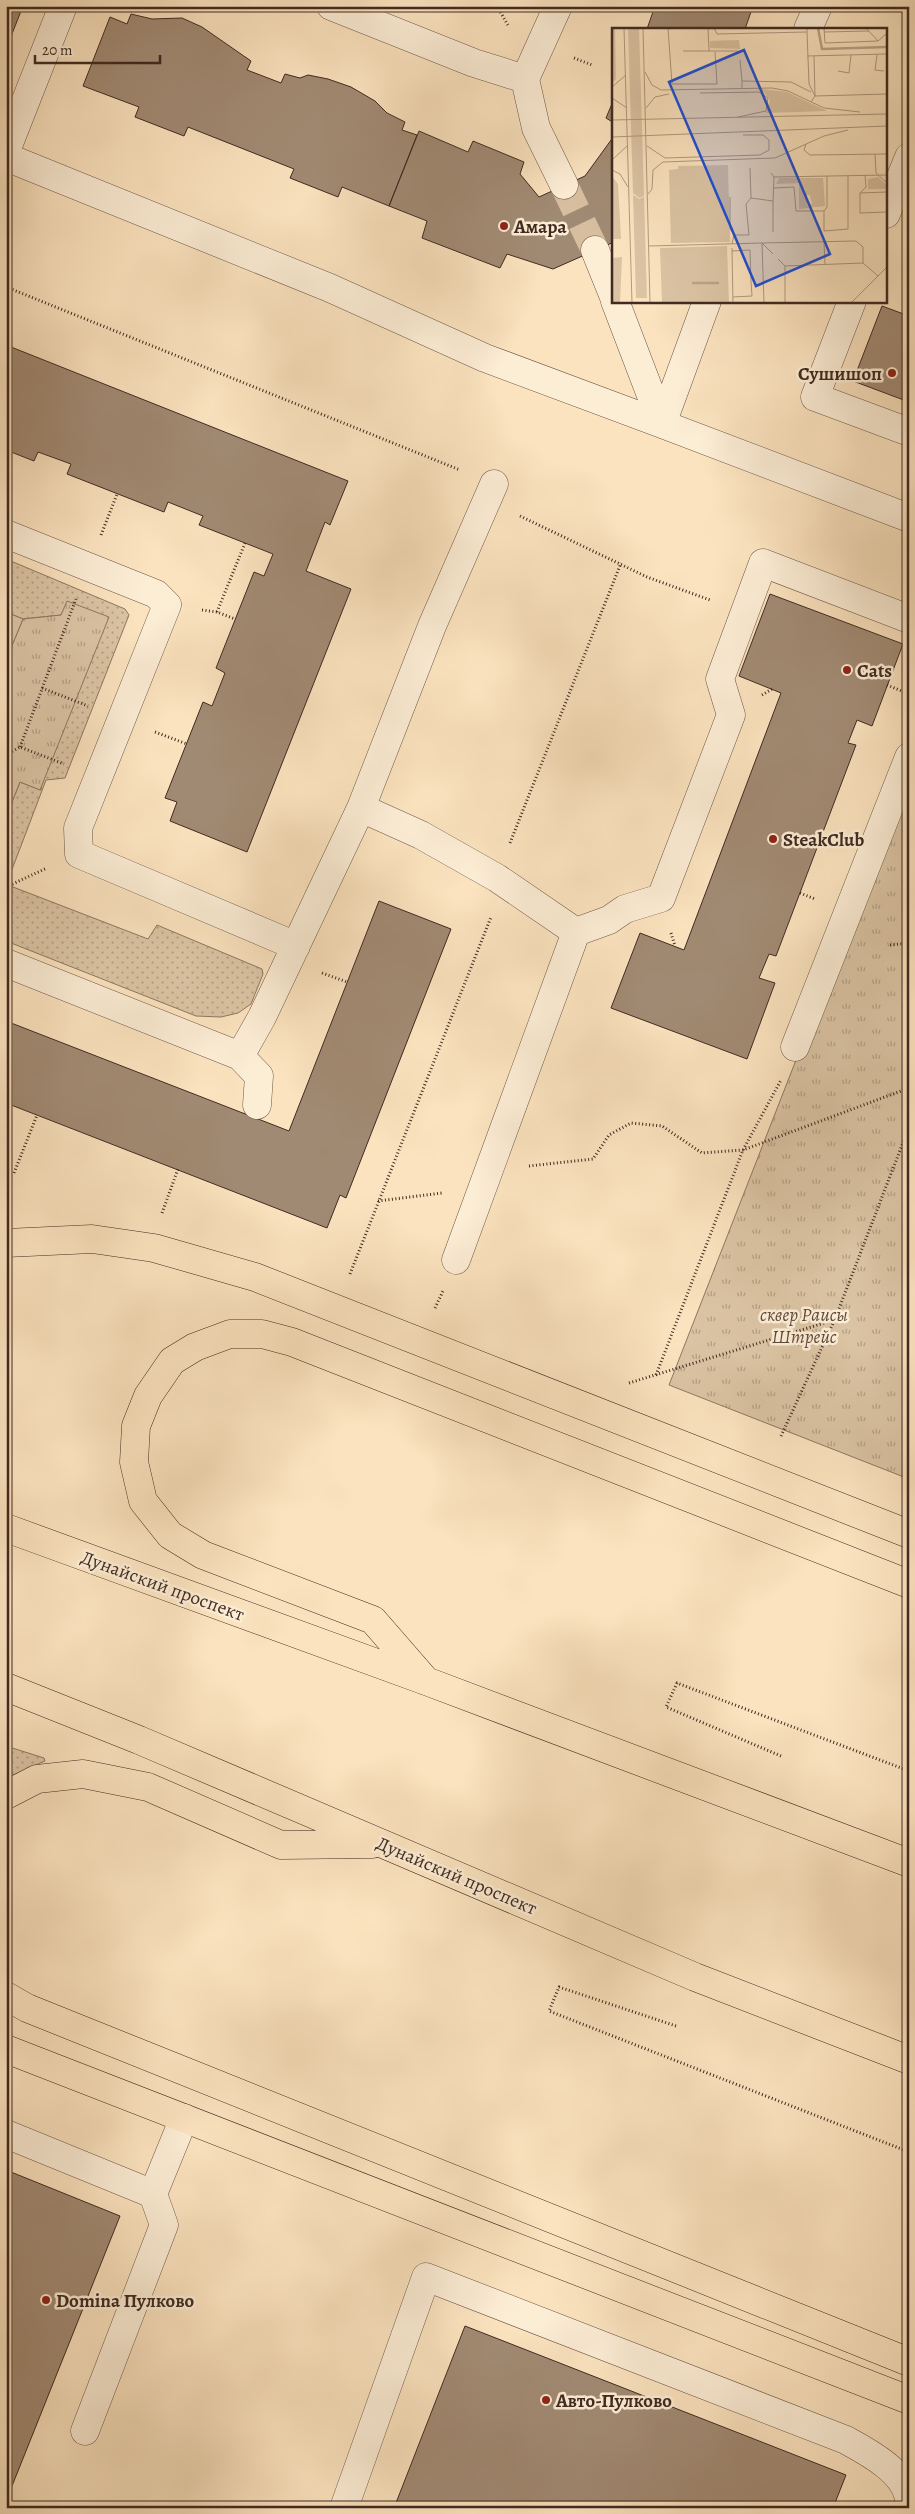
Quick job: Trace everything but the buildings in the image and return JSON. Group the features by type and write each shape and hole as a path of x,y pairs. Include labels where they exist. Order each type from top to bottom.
{"main road":[{"path":"6,1243 92,1239 154,1248 255,1277 909,1534"},
{"path":"426,1681 372,1620 203,1556 170,1535 143,1500 134,1462 136,1426 148,1396 172,1361 195,1347 230,1334 262,1334 292,1342 909,1584"},
{"name":"Дунайский проспект","path":"6,1528 426,1681 761,1806 909,1864"},
{"name":"Дунайский проспект","path":"6,1687 139,1740 695,1976 909,2060"},
{"path":"6,1795 37,1779 83,1774 148,1787 281,1845 382,1844"},
{"path":"6,1996 27,2008 909,2362"},
{"path":"6,2049 909,2400"}],"lane":[{"path":"6,150 63,6"},
{"path":"331,6 474,63 525,79"},
{"path":"558,6 525,79 536,128 564,185"},
{"path":"808,28 818,6"},
{"path":"6,157 330,288 485,358 909,518"},
{"path":"888,209 909,157"},
{"path":"595,250 612,292"},
{"path":"615,302 662,424"},
{"path":"662,424 707,302"},
{"path":"852,302 815,397 909,432"},
{"path":"240,1056 262,1017 361,808 432,626 491,492"},
{"path":"6,534 156,594 167,605 78,828 79,854 296,946"},
{"path":"576,932 609,920 625,909 661,898 731,715 720,679 763,562 909,618"},
{"path":"795,1047 909,757"},
{"path":"361,808 421,836 497,878 576,932"},
{"path":"456,1260 484,1188 576,932"},
{"path":"6,962 240,1056 259,1076 257,1105"},
{"path":"84,2431 164,2225 153,2194 184,2118"},
{"path":"6,2134 153,2194"},
{"path":"344,2508 426,2277 846,2440 867,2451 886,2466 899,2479 909,2500"}],"path":[{"path":"498,6 511,29"},
{"path":"645,6 654,10"},
{"path":"566,55 592,65"},
{"path":"6,287 491,492 647,577 744,614"},
{"path":"906,291 909,298"},
{"path":"6,755 20,747 117,494"},
{"path":"217,612 245,543"},
{"path":"350,1274 494,911 497,878 621,563"},
{"path":"887,686 909,694"},
{"path":"42,688 121,719"},
{"path":"20,747 98,777"},
{"path":"6,887 79,854"},
{"path":"890,945 909,942"},
{"path":"656,1375 743,1150 784,1074 795,1047"},
{"path":"378,1201 484,1188 511,1168 593,1159 609,1135 632,1124 662,1126 702,1153 743,1150 909,1088"},
{"path":"14,1173 37,1115"},
{"path":"780,1436 835,1319 909,1127"},
{"path":"162,1213 178,1169"},
{"path":"629,1383 835,1319"},
{"path":"781,1756 666,1707 677,1683 739,1704 909,1770"},
{"path":"676,2026 559,1987 549,2011 616,2039 909,2152"}],"green space":[{"path":"6,559 125,609 129,615 65,778 46,780 8,880 13,887 148,939 157,925 262,969 263,974 251,1004 238,1013 221,1017 196,1016 6,941 6,811 8,812 20,782 41,790 61,615 23,619 6,612"},
{"path":"67,601 109,617 40,790 20,782 8,812 6,811 6,660 23,619 61,615"},
{"path":"6,612 23,619 6,660"},
{"name":"сквер Раисы Штрейс","path":"909,771 909,1479 669,1385"},
{"path":"6,1746 44,1758 45,1761 6,1778"}],"tunnel":[{"path":"564,185 595,250"}],"place":[{"name":"Амара","path":"504,226"},
{"name":"Сушишоп","path":"892,373"},
{"name":"Cats","path":"847,670"},
{"name":"SteakClub","path":"773,839"},
{"name":"Domina Пулково","path":"46,2300"},
{"name":"Авто-Пулково","path":"546,2400"}]}
